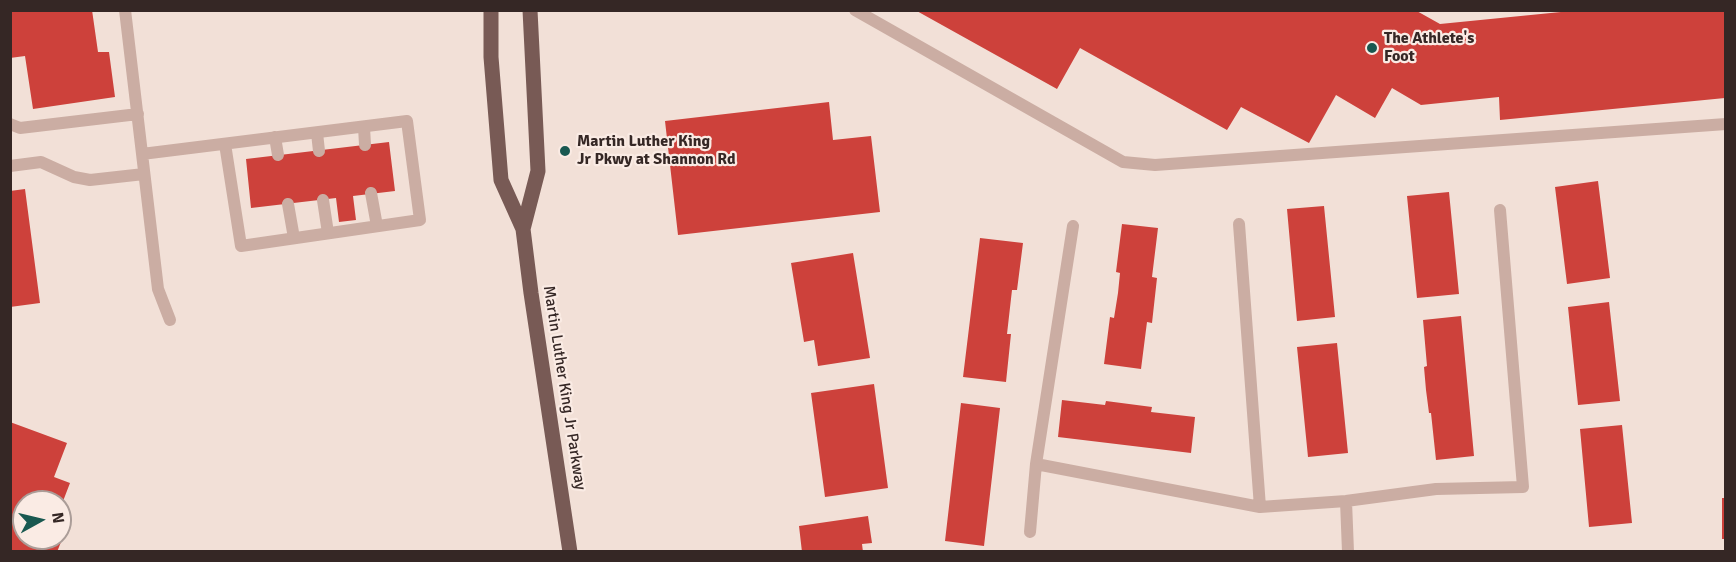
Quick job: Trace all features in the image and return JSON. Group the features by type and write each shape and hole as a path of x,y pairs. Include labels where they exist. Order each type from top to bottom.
{"main road":[{"name":"Martin Luther King Jr Parkway","path":"491,10 491,57 501,180 523,229 570,552"},
{"name":"Martin Luther King Jr Parkway","path":"523,229 538,171 530,10"}],"lane":[{"path":"125,10 158,289 170,320"},
{"path":"855,10 1123,162 1155,165 1725,124"},
{"path":"10,124 20,128 138,114"},
{"path":"142,154 407,121 420,220 241,246 225,144"},
{"path":"363,127 365,145"},
{"path":"317,133 319,151"},
{"path":"275,137 278,155"},
{"path":"10,166 41,162 74,177 90,180 144,174"},
{"path":"371,194 377,226"},
{"path":"323,200 328,233"},
{"path":"288,204 294,238"},
{"path":"1036,464 1260,507 1346,501 1436,489 1523,487 1500,210"},
{"path":"1239,224 1260,507"},
{"path":"1030,532 1036,464 1073,226"},
{"path":"1346,501 1348,552"}],"building":[{"path":"10,10 92,10 98,52 109,52 115,97 33,109 25,56 10,58"},
{"path":"915,10 1415,10 1440,24 1581,10 1725,10 1725,98 1500,120 1499,97 1421,105 1392,88 1375,118 1336,95 1309,143 1241,107 1227,130 1080,48 1057,89"},
{"path":"829,102 833,140 871,136 880,212 678,235 665,121"},
{"path":"389,142 395,191 353,196 356,220 339,222 336,198 251,208 246,159"},
{"path":"1598,181 1610,278 1567,284 1555,187"},
{"path":"25,189 40,303 10,307 10,191"},
{"path":"1449,192 1459,294 1417,298 1407,196"},
{"path":"1324,206 1335,317 1297,321 1287,209"},
{"path":"1122,224 1158,228 1152,277 1157,278 1152,323 1147,322 1141,369 1104,364 1110,317 1114,318 1118,293 1120,273 1116,272"},
{"path":"980,238 1023,243 1017,290 1012,290 1007,334 1011,334 1006,382 963,377"},
{"path":"853,253 870,358 818,366 814,340 804,342 791,263"},
{"path":"1609,302 1620,401 1578,405 1568,307"},
{"path":"1461,316 1474,456 1436,460 1426,390 1424,367 1427,366 1423,320"},
{"path":"1337,343 1348,453 1308,457 1297,347"},
{"path":"874,384 888,488 825,497 811,393"},
{"path":"1062,400 1105,405 1106,401 1152,407 1151,412 1195,417 1191,453 1058,437"},
{"path":"961,403 1000,408 984,546 945,541"},
{"path":"10,422 67,443 54,477 70,483 67,490 12,490 12,550 58,550 57,552 10,552"},
{"path":"1622,425 1632,523 1589,527 1580,429"},
{"path":"1722,498 1725,498 1725,539 1722,539"},
{"path":"868,516 872,543 862,544 863,552 802,552 799,526"}],"place":[{"name":"The Athlete's Foot","path":"1372,48"},
{"name":"Martin Luther King Jr Pkwy at Shannon Rd","path":"565,151"}]}
